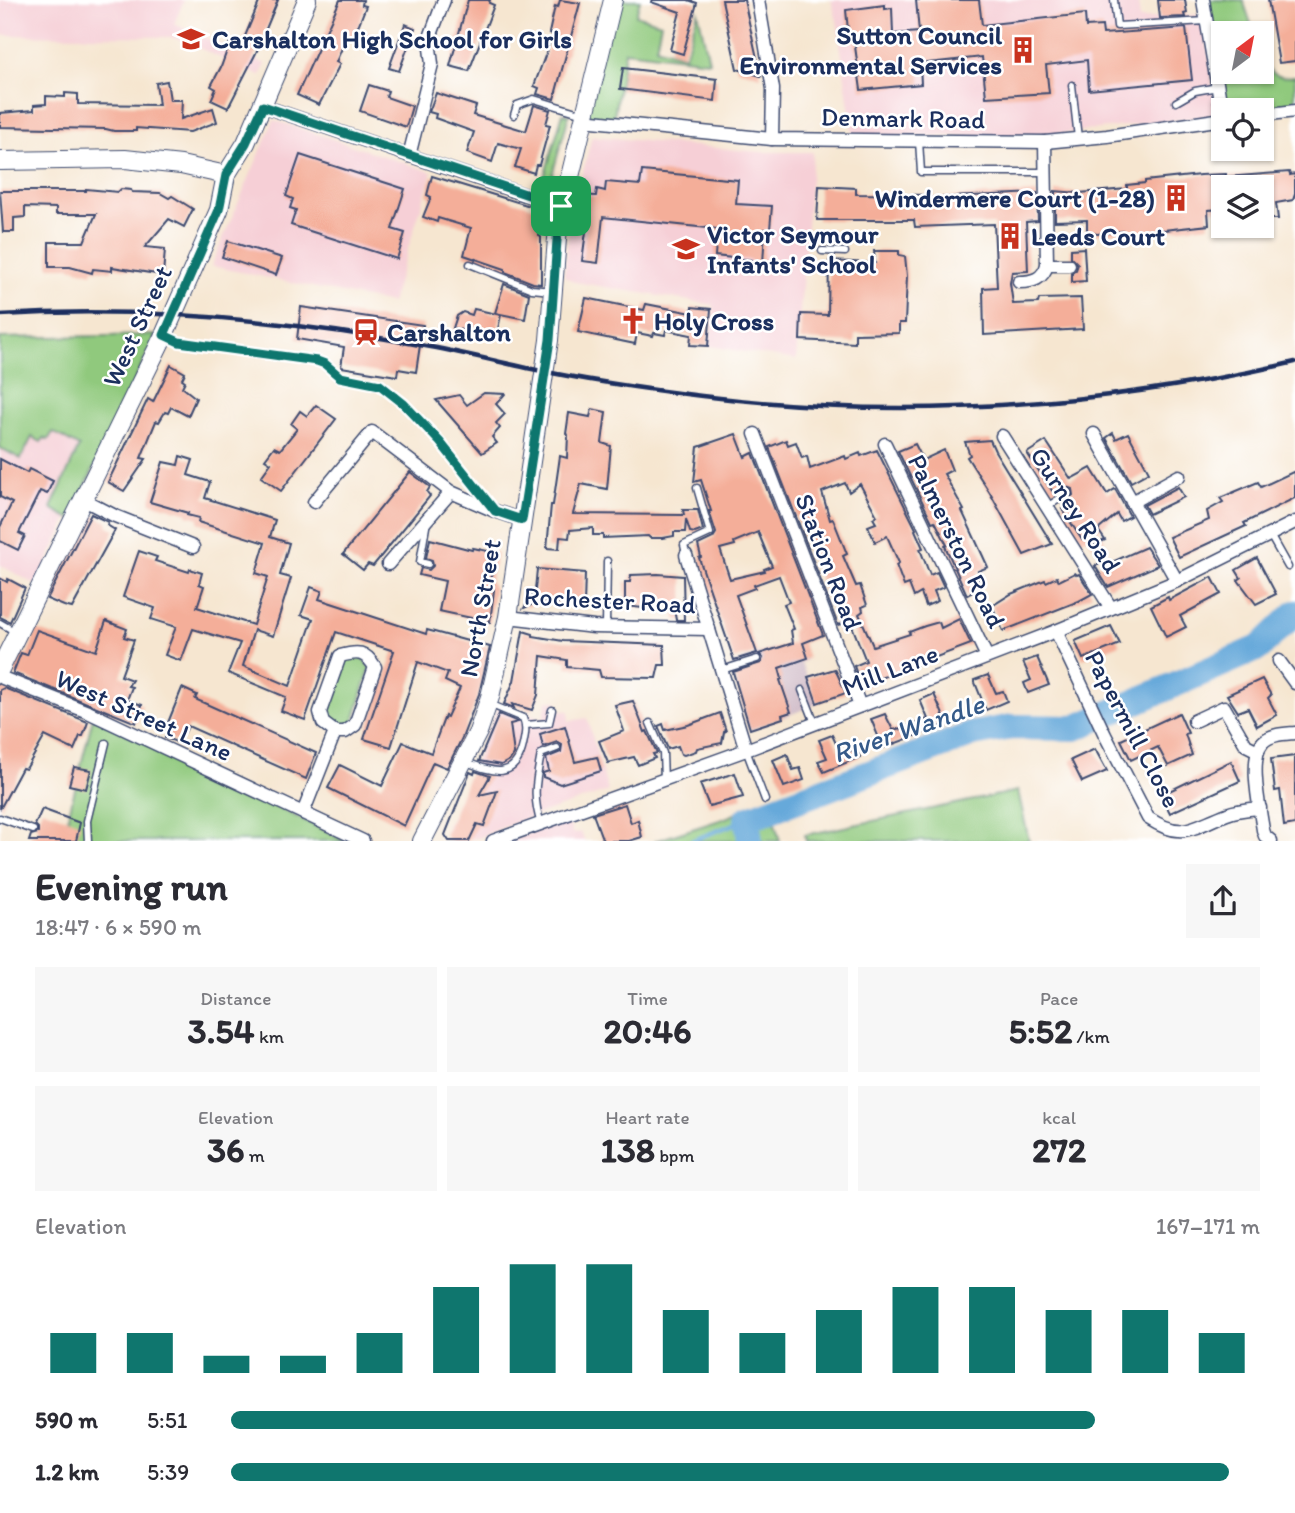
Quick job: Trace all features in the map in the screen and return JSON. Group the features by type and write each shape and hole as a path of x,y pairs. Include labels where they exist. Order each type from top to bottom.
{"main road":[{"name":"West Street","path":"0,669 164,335 219,210 226,175 246,143 307,0"},
{"name":"North Street","path":"422,841 478,732 488,703 508,617 550,340 561,206 613,0"},
{"path":"0,161 125,159 181,164 226,175"}],"street":[{"path":"410,156 432,64 429,40 444,0"},
{"path":"758,0 773,89 772,139"},
{"path":"1203,0 1220,98"},
{"path":"263,106 561,206"},
{"path":"1274,114 1295,111"},
{"name":"Denmark Road","path":"584,117 772,139 1045,142 1211,122"},
{"path":"1019,282 1036,280 1047,265 1045,142"},
{"path":"1047,265 1069,265"},
{"path":"314,502 372,432 451,492 522,520"},
{"name":"Station Road","path":"755,434 860,706"},
{"path":"1094,434 1177,581"},
{"name":"Gurney Road","path":"1002,436 1111,608"},
{"name":"Palmerston Road","path":"885,444 987,657"},
{"path":"1132,502 1179,476"},
{"path":"388,564 451,492"},
{"path":"84,499 115,516 193,547"},
{"name":"Mill Lane","path":"494,841 746,750 1056,631 1177,581 1295,522"},
{"name":"Rochester Road","path":"686,555 746,750"},
{"name":"Rochester Road","path":"508,617 606,627 709,629"},
{"name":"Papermill Close","path":"1056,631 1148,818 1173,834 1186,834 1226,814 1260,808"},
{"path":"356,651 367,655 375,667 355,725 345,732 335,732 323,723 320,712 341,656 356,651"},
{"path":"1279,662 1295,683"},
{"name":"West Street Lane","path":"0,677 88,712 363,841"},
{"path":"1194,721 1224,707 1246,745 1258,751"},
{"path":"303,813 335,732"},
{"path":"1271,841 1263,830 1255,766 1258,751 1262,743 1271,736 1295,733"}],"lane":[{"path":"1114,0 1117,26 1207,21"},
{"path":"1072,85 1078,139"},
{"path":"1176,102 1195,91 1218,87"},
{"path":"514,115 517,105 534,99 584,117"},
{"path":"919,141 921,172 1045,172"},
{"path":"822,251 845,252"},
{"path":"471,264 533,289 553,291"},
{"path":"164,335 179,342 317,361 325,364 340,377 380,385 404,404 440,442 495,511"},
{"path":"686,555 684,545 710,533 697,488"},
{"path":"1047,507 1068,493"},
{"path":"427,519 420,562 428,564"},
{"path":"1270,534 1288,567"},
{"path":"606,627 607,561"},
{"path":"0,623 18,633"},
{"path":"722,670 757,659"},
{"path":"802,690 815,723"},
{"path":"464,761 486,770 499,771 511,769 520,760 526,725 523,718 488,703"},
{"path":"526,725 549,723 552,709"},
{"path":"650,723 663,753 664,780"},
{"path":"88,841 87,821 106,743"},
{"path":"541,824 535,806 535,789 541,754 557,748"},
{"path":"746,750 765,800"},
{"path":"0,818 33,830"}],"shaded area":[{"name":"Carshalton High School for Girls","path":"0,0 184,0 174,24 266,64 260,76 182,40 168,37 0,35"},
{"path":"831,0 1138,0 1140,19 1203,14 1215,98 1211,98 1211,116 1040,136 853,136 837,21"},
{"path":"274,120 432,172 391,303 211,266"},
{"name":"Victor Seymour Infants' School","path":"592,136 760,152 813,152 796,360 710,346 714,305 575,282 564,276 570,222"},
{"path":"156,335 36,585 0,565 0,338"},
{"path":"802,644 806,660 801,663 817,704 751,730 748,728 731,665 773,648 776,653"},
{"path":"547,700 557,701 557,710 569,711 569,721 587,718 608,791 478,838 450,841 444,834 500,702 526,715 528,713 543,719"},
{"path":"567,819 573,834 581,832 585,841 509,841"}],"green space":[{"path":"613,0 640,0 636,15 661,23 656,47 685,56 698,12 709,61 625,51 613,122 583,120"},
{"path":"1206,0 1243,0 1250,21 1211,21 1211,29"},
{"path":"1274,74 1295,76 1295,108 1274,109 1274,98 1223,98 1221,84 1274,84"},
{"path":"563,113 569,115 549,186 542,184"},
{"path":"156,335 70,519 51,508 79,447 53,432 48,440 44,438 41,442 32,437 21,459 0,448 0,338"},
{"path":"346,658 364,659 370,668 354,721 339,729 327,720 325,711"},
{"path":"93,717 346,841 62,841"},
{"path":"1018,791 1029,841 806,841 805,835"},
{"path":"768,800 780,841 655,841 723,819"}],"building":[{"path":"260,0 278,0 256,53 228,108 211,100 216,89 211,86 230,42 241,46"},
{"path":"340,0 363,0 362,5 366,6 357,29 373,35 369,45 347,36 336,62 340,64 319,105 297,95"},
{"path":"468,0 490,0 489,3 494,5 469,71 450,66"},
{"path":"560,0 580,3 554,99 537,94 539,88 534,86 553,34 549,33 555,6 558,7"},
{"path":"688,0 697,3 683,54 670,50 680,12 651,2"},
{"path":"722,0 744,0 761,76 737,69"},
{"name":"Sutton Council Environmental Services","path":"916,0 979,0 982,25 1085,14 1086,27 1102,26 1103,34 1186,28 1192,80 1089,90 1087,60 1046,65 1049,93 986,97 982,57 920,64 921,84 861,90 854,39 849,40 846,10 885,5 885,9 892,8 893,34 919,32"},
{"path":"1158,0 1185,0 1185,17 1160,18"},
{"path":"1268,0 1295,0 1295,61 1279,63 1274,21 1272,21"},
{"path":"405,24 415,28 399,71 389,68"},
{"path":"623,68 717,79 715,101 620,89"},
{"path":"167,81 170,100 182,100 181,119 213,108 217,122 190,132 136,128 136,131 114,131 0,127 0,113 34,110 34,105 46,104 46,96 65,97 65,93 78,94 78,104 159,105 156,83"},
{"path":"369,85 388,91 386,97 412,106 406,127 360,111"},
{"path":"436,93 476,106 473,115 526,131 534,105 550,110 546,124 550,125 539,165 536,165 534,173 515,167 521,149 498,143 492,162 467,153 474,132 435,118 436,114 429,112"},
{"path":"300,155 405,189 392,229 405,233 397,259 291,225 296,210 290,208 293,199 286,196"},
{"path":"642,171 738,180 736,204 772,206 770,229 765,229 763,264 715,256 717,229 603,217 598,263 582,261 587,224 577,222 581,195 596,196 597,189 605,191 606,182 640,185"},
{"path":"1289,172 1290,175 1295,174 1293,200 1276,203 1278,219 1274,219 1274,175 1251,175"},
{"path":"1226,174 1211,175 1209,225 1136,233 1136,238 1123,240 1123,231 1097,234 1087,232 1087,220 1055,221 1055,191 1079,193 1127,189 1127,185 1145,181 1200,175"},
{"path":"432,176 543,210 539,236 541,284 464,255 471,228 438,218 437,222 423,217 431,197 427,195"},
{"path":"819,186 856,188 856,194 929,195 929,198 1037,193 1038,221 1026,222 1028,271 1012,272 1010,283 1013,304 1038,303 1039,299 1081,298 1083,329 984,335 983,288 997,287 994,224 915,227 914,220 817,220"},
{"path":"86,189 160,193 169,198 172,196 193,209 184,227 169,219 145,247 165,249 163,275 112,267 112,271 93,269 92,273 70,267 49,267 49,242 84,242 96,214 56,214 56,208 25,207 25,217 14,218 14,232 3,232 0,191"},
{"path":"228,241 282,258 276,275 222,257"},
{"path":"1084,248 1086,281 1072,282 1072,273 1078,264 1071,257 1071,249"},
{"path":"874,251 899,251 899,255 905,256 905,323 899,323 899,333 855,334 855,343 800,340 801,314 828,315 829,261 875,263"},
{"path":"504,284 529,294 525,319 495,313"},
{"name":"Holy Cross","path":"586,298 644,310 646,304 692,313 692,307 711,309 708,346 690,345 691,335 666,330 665,335 637,333 635,344 578,332"},
{"path":"301,307 423,325 416,372 398,369 397,376 341,367 344,347 297,339"},
{"path":"474,309 501,315 496,338 453,328 457,316 463,312 472,315"},
{"path":"171,365 185,373 182,387 196,398 188,416 171,407 159,422 156,421 141,458 146,459 124,491 108,482 148,399 153,402"},
{"path":"484,393 505,394 496,404 505,414 496,423 500,428 492,437 497,443 482,453 436,400 459,395 467,405"},
{"path":"316,405 336,419 281,491 261,477 271,463 265,459 274,447 280,450 297,429 291,424 300,411 307,416"},
{"path":"592,409 606,412 602,443 611,446 607,489 581,484 573,514 684,515 683,510 698,510 703,530 690,532 686,519 685,532 674,532 674,536 663,538 603,538 603,535 593,535 593,528 570,530 569,538 560,537 559,549 547,548 560,456 567,458 569,413 590,417"},
{"path":"1113,433 1116,439 1128,433 1149,472 1131,482 1106,438"},
{"path":"736,434 745,457 753,453 823,635 803,643 808,658 779,668 780,680 791,712 782,715 783,718 750,729 733,672 761,663 763,658 759,654 793,643 791,630 794,629 784,604 789,602 779,576 754,585 755,588 736,595 757,653 734,660 699,558 698,545 713,538 716,533 701,480 694,482 698,447","holes":["758,532 772,566 764,569 765,571 730,579 720,549 735,545 734,542"]},
{"path":"786,440 788,445 796,442 802,458 807,456 810,469 845,456 846,459 877,450 916,529 930,575 937,572 944,587 934,591 938,601 926,606 921,593 914,597 909,584 904,586 896,565 899,563 887,536 875,542 868,526 876,523 873,518 877,516 860,484 849,492 845,483 822,492 830,520 833,519 847,554 843,556 856,586 860,585 867,605 862,607 863,611 859,614 873,646 925,626 939,622 941,628 959,619 971,644 872,681 873,684 862,688 854,666 866,661 850,621 838,625 769,447"},
{"path":"990,440 1052,544 1024,555 967,457 970,455 965,442"},
{"path":"1046,441 1071,479 1091,468 1107,494 1115,489 1130,516 1121,521 1117,514 1098,530 1105,540 1093,546 1087,537 1082,540 1062,509 1065,508 1062,504 1073,495 1072,489 1067,487 1055,495 1027,453"},
{"path":"915,444 923,460 944,450 952,470 944,474 964,510 962,511 988,567 978,571 982,587 967,595 945,546 947,545 935,521 932,522 898,451"},
{"path":"180,456 193,460 188,475 210,482 205,498 275,520 270,537 289,543 280,575 291,578 273,636 254,630 243,666 290,686 313,619 301,615 311,587 322,591 319,599 426,634 427,630 490,647 479,694 462,738 447,768 433,762 404,826 328,788 340,765 382,786 403,742 431,753 445,716 447,717 460,688 445,681 448,673 418,662 391,747 364,739 394,651 336,632 305,720 281,711 286,697 228,673 240,643 193,629 181,661 165,655 176,627 151,619 155,608 123,597 139,551 157,557 155,561 189,572 190,569 202,573 199,584 204,586 197,607 253,625 268,577 256,573 265,543 198,522 199,518 187,515 188,513 150,502 163,462 178,465"},
{"path":"0,459 27,473 29,469 53,481 47,494 40,491 19,533 25,536 18,550 0,541 0,527 12,503 0,497"},
{"path":"1295,471 1295,498 1244,523 1246,526 1179,557 1169,537 1209,520 1207,511 1223,502 1220,498 1258,482 1261,487"},
{"path":"410,472 430,487 427,492 430,496 373,566 368,564 363,570 343,554"},
{"path":"1178,487 1184,497 1149,514 1144,505"},
{"path":"91,514 108,522 107,525 115,530 72,608 47,599"},
{"path":"430,539 472,550 473,548 497,553 490,580 494,590 490,622 439,611 445,581 419,575 421,568 429,570 433,566 432,560 426,558"},
{"path":"1146,547 1158,565 1108,587 1095,566 1109,560 1110,563"},
{"path":"1257,558 1276,594 1256,604 1238,580 1241,578 1236,570"},
{"path":"537,569 585,573 584,606 540,601 524,608 535,590"},
{"path":"1075,573 1079,574 1092,594 1003,631 992,606 1011,594 1045,580 1046,582 1057,577 1059,581"},
{"path":"631,575 683,576 684,620 676,620 673,604 648,604 643,608 625,606 625,582 630,582"},
{"path":"1212,577 1221,594 1180,616 1186,627 1166,637 1151,606 1168,597 1169,600"},
{"path":"0,578 25,588 10,622 0,617"},
{"path":"106,621 127,629 124,637 134,640 121,676 132,680 128,686 132,687 127,700 142,705 136,723 13,673 21,653 27,655 37,630 96,651"},
{"path":"1111,626 1120,644 1083,659 1075,641"},
{"path":"523,631 533,636 563,641 664,645 665,665 659,665 656,678 601,677 599,670 567,667 567,660 541,656 538,695 532,710 512,704 514,708 504,704 514,681"},
{"path":"1037,657 1049,685 1028,693 1024,683 1031,680 1023,662"},
{"path":"835,669 846,693 817,703 808,677"},
{"path":"988,675 996,693 1003,691 1007,701 986,710 974,680"},
{"path":"1262,679 1271,695 1268,698 1277,715 1257,726 1248,708 1238,712 1227,695"},
{"path":"4,688 88,722 74,750 45,736 26,769 22,768 0,809 0,690"},
{"path":"182,688 197,695 195,699 316,753 306,779 188,726 185,732 182,731 177,742 165,738 168,731 165,730"},
{"path":"934,694 947,724 883,748 871,719 885,714 893,730 928,719 920,700"},
{"path":"633,701 657,753 653,754 655,758 638,765 634,757 608,763 599,741 624,731 615,705"},
{"path":"720,713 726,731 722,743 697,748 696,751 684,755 678,746 668,749 658,726 663,724 665,730"},
{"path":"1179,713 1188,733 1185,734 1192,755 1168,766 1158,747 1131,760 1121,740"},
{"path":"499,714 518,722 510,724 514,754 501,765 479,761"},
{"path":"565,726 575,762 597,757 601,771 560,784 543,777 543,773 549,771 546,758 561,752 562,745 557,742 543,747 540,734"},
{"path":"832,735 841,754 856,749 860,757 824,772 818,761 827,758 819,740"},
{"path":"1095,749 1107,771 1082,782 1071,760"},
{"path":"787,754 793,770 800,768 804,780 784,787 773,760"},
{"path":"1295,756 1295,824 1284,826 1280,790 1275,791 1271,759"},
{"path":"1231,761 1240,781 1170,813 1161,795"},
{"path":"74,767 91,770 86,789 69,785"},
{"path":"475,771 490,776 479,795 497,791 484,826 477,824 469,841 449,841 445,835 470,772 474,774"},
{"path":"735,773 743,797 709,806 700,784"},
{"path":"625,804 631,823 638,820 642,837 629,841 603,841 593,814"},
{"path":"42,809 80,823 76,841 29,841 31,835 38,833 35,825"}],"waterway":[{"name":"River Wandle","path":"750,841 747,819 973,734 1012,727 1075,728 1259,648 1295,613"},
{"path":"691,841 747,819"}],"railway":[{"path":"0,315 108,312 270,323 443,349 636,387 776,403 851,407 925,408 1074,399 1148,390 1295,362"}],"place":[{"name":"Carshalton High School for Girls","path":"191,39"},
{"name":"Sutton Council Environmental Services","path":"1023,50"},
{"name":"Windermere Court (1-28)","path":"1176,198"},
{"name":"Leeds Court","path":"1010,236"},
{"name":"Victor Seymour Infants' School","path":"686,249"},
{"name":"Holy Cross","path":"633,321"},
{"name":"Carshalton","path":"366,332"}],"route":[{"path":"263,106 561,206 550,340 522,520 495,511 440,442 404,404 380,385 340,377 325,364 317,361 179,342 164,335 219,210 226,175 246,143 263,106"}]}
